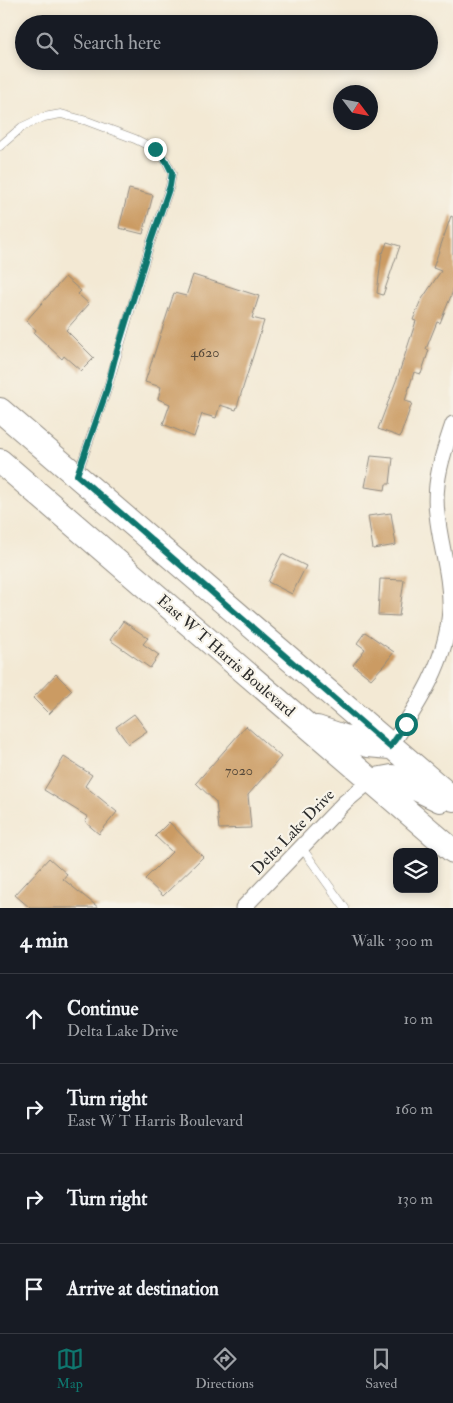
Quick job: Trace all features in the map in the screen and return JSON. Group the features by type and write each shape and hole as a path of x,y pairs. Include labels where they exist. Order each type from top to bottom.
{"main road":[{"path":"0,410 390,747 453,799"},
{"name":"East W T Harris Boulevard","path":"0,460 453,851"},
{"path":"299,720 330,733 368,745 390,747"},
{"path":"370,781 392,777 453,806"}],"street":[{"path":"390,747 426,689 446,638 450,609 448,580 440,541 436,497 443,454 453,424"},
{"name":"Delta Lake Drive","path":"243,908 345,802 370,781"}],"lane":[{"path":"0,146 22,127 44,117 60,114 87,121 135,139 155,149 166,161 172,173 170,186 150,244 106,393 77,475"},
{"path":"302,848 345,908"}],"building":[{"path":"129,189 153,195 143,234 119,228"},
{"path":"451,216 453,217 453,291 440,323 437,322 426,349 429,350 421,374 414,372 405,401 412,403 400,437 378,429 399,373 416,321 413,320 420,302 441,271 433,268"},
{"path":"387,242 400,246 383,295 377,293 382,252"},
{"path":"193,275 259,296 252,318 264,321 236,410 220,405 216,418 202,414 194,437 163,424 170,404 158,399 161,387 145,382 174,293 186,296"},
{"path":"65,277 81,291 78,294 89,304 66,330 94,358 81,371 64,356 62,359 34,333 36,330 26,321"},
{"path":"371,456 393,458 390,484 386,484 385,490 365,487"},
{"path":"391,513 396,545 373,549 368,516"},
{"path":"282,554 306,566 292,594 268,582"},
{"path":"380,579 404,580 399,616 378,615"},
{"path":"123,621 148,638 143,644 159,655 150,668 110,640"},
{"path":"365,632 394,652 371,679 353,665 365,649 357,643"},
{"path":"56,674 72,690 49,714 33,698"},
{"path":"134,714 147,731 128,744 116,727"},
{"path":"246,726 281,757 248,795 251,828 219,829 216,802 196,783"},
{"path":"64,757 92,775 85,786 117,812 99,834 85,822 88,817 44,790"},
{"path":"169,822 203,857 163,896 145,879 172,852 155,836"},
{"path":"49,858 67,874 63,879 99,908 30,908 15,895"}],"route":[{"path":"155,149 166,161 172,173 170,186 150,244 106,393 77,475 390,747 406,724"}]}
